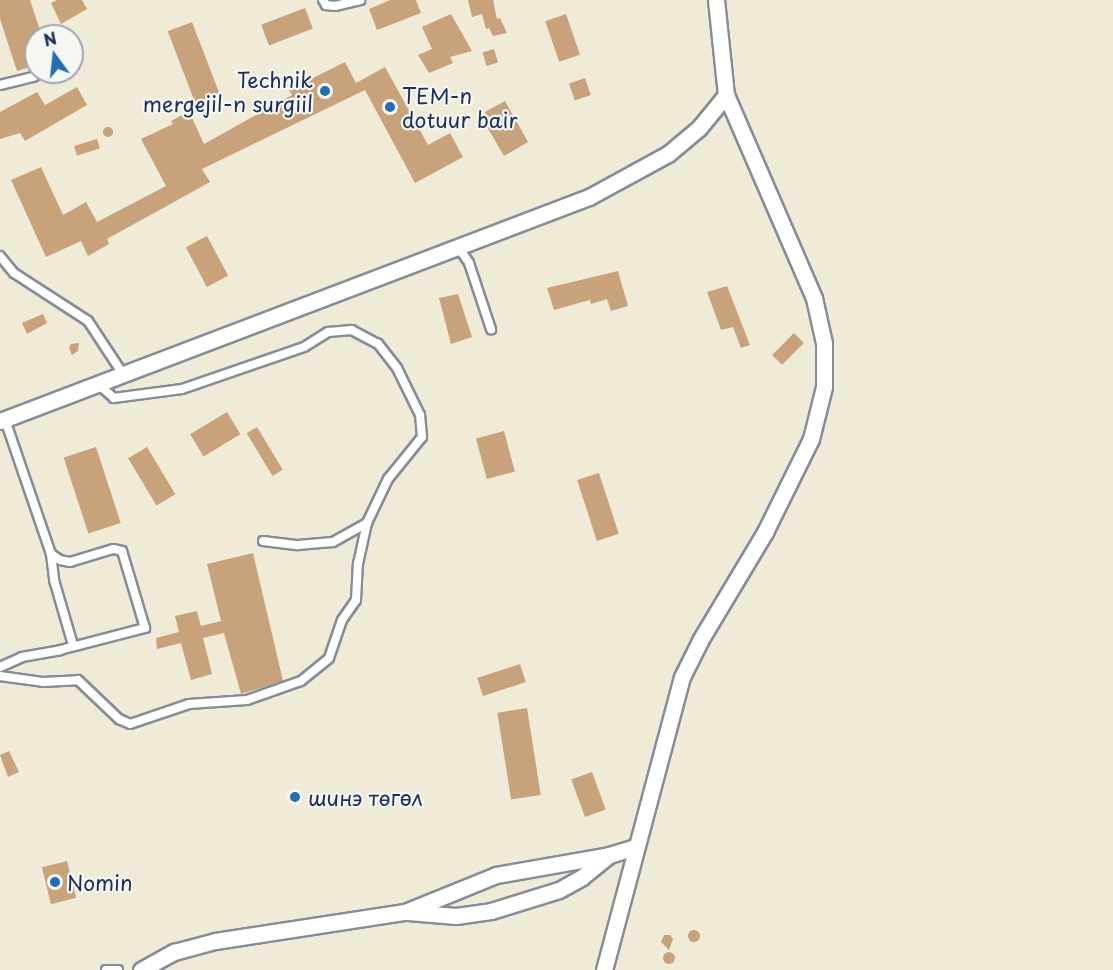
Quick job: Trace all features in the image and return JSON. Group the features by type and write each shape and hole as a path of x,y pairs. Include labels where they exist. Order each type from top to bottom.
{"street":[{"path":"604,970 682,677 701,639 781,501 811,439 824,387 824,343 814,298 726,95 716,0"},
{"path":"3,421 589,197 629,178 668,154 699,128 726,95"},
{"path":"405,912 496,875 609,855 636,847"},
{"path":"141,970 174,952 215,941 405,912 456,916 491,911 559,890 582,877 609,855"}],"lane":[{"path":"323,0 326,5 335,6 360,0"},
{"path":"0,85 24,79"},
{"path":"457,246 469,263 491,329"},
{"path":"0,256 14,273 88,321 123,374"},
{"path":"0,676 43,682 78,680 112,714 130,724 189,704 247,700 301,681 329,658 342,620 356,600 358,564 367,524 388,479 422,437 420,415 397,368 378,344 352,330 328,332 304,347 182,389 114,398 98,384"},
{"path":"3,421 51,554 54,580 73,645"},
{"path":"263,541 298,545 333,542 367,524"},
{"path":"0,667 22,657 145,628 122,551 113,549 70,562 60,560 51,554"},
{"path":"106,970 118,970"}],"building":[{"path":"0,0 30,0 38,24 24,24 24,69 17,71 0,19"},
{"path":"57,0 82,0 87,9 61,24 51,3"},
{"path":"390,0 416,0 421,13 377,30 369,9"},
{"path":"468,0 493,0 497,19 500,18 507,33 493,36 489,28 486,29 482,14 472,17"},
{"path":"305,8 313,29 269,45 261,25"},
{"path":"451,14 472,51 450,57 453,63 429,73 418,55 432,49 422,27"},
{"path":"566,14 580,55 559,62 545,21"},
{"path":"192,22 220,94 195,103 168,31"},
{"path":"494,49 498,62 487,66 483,53"},
{"path":"345,62 356,83 385,67 428,145 450,133 463,157 415,183 365,90 202,169 210,182 107,239 109,244 88,256 81,241 46,257 11,180 41,167 63,215 86,202 97,222 166,186 141,139 173,124 171,121 189,111 204,144 292,95 289,90"},
{"path":"585,78 591,95 575,101 569,84"},
{"path":"77,87 87,105 25,141 20,133 0,139 0,112 37,92 45,105"},
{"path":"505,101 528,142 504,156 486,125 488,124 485,112"},
{"path":"108,127 112,128 112,136 108,137 104,136 103,132 104,128"},
{"path":"97,139 100,149 77,156 74,146"},
{"path":"207,236 228,276 207,287 186,247"},
{"path":"618,271 628,306 611,311 607,299 591,304 590,300 554,310 547,288"},
{"path":"727,286 750,345 741,348 733,327 721,330 707,292"},
{"path":"458,294 472,337 451,344 439,298"},
{"path":"43,314 47,323 27,334 22,323"},
{"path":"794,333 804,343 782,365 772,355"},
{"path":"79,343 78,351 72,355 69,348 71,344"},
{"path":"227,412 240,434 204,456 190,434"},
{"path":"257,427 283,470 272,476 247,433"},
{"path":"504,431 515,472 487,479 476,439"},
{"path":"96,447 121,523 88,534 64,458"},
{"path":"147,447 175,494 156,505 128,458"},
{"path":"599,473 619,534 597,541 577,480"},
{"path":"253,553 283,681 241,694 224,633 203,638 212,674 191,680 181,643 157,649 156,638 179,632 175,616 197,611 201,626 221,621 207,564"},
{"path":"520,664 526,682 483,696 477,678"},
{"path":"527,708 541,795 511,800 497,713"},
{"path":"9,751 19,772 8,777 0,755"},
{"path":"592,772 606,810 585,817 571,780"},
{"path":"67,861 76,898 51,904 42,867"},
{"path":"694,930 700,936 694,942 688,936"},
{"path":"664,935 670,935 673,939 669,950 661,942"},
{"path":"671,952 675,958 671,964 667,964 663,956"}],"place":[{"name":"Technik mergejil-n surgiil","path":"325,91"},
{"name":"TEM-n dotuur bair","path":"390,107"},
{"name":"шинэ төгөл","path":"295,797"},
{"name":"Nomin","path":"55,882"}]}
